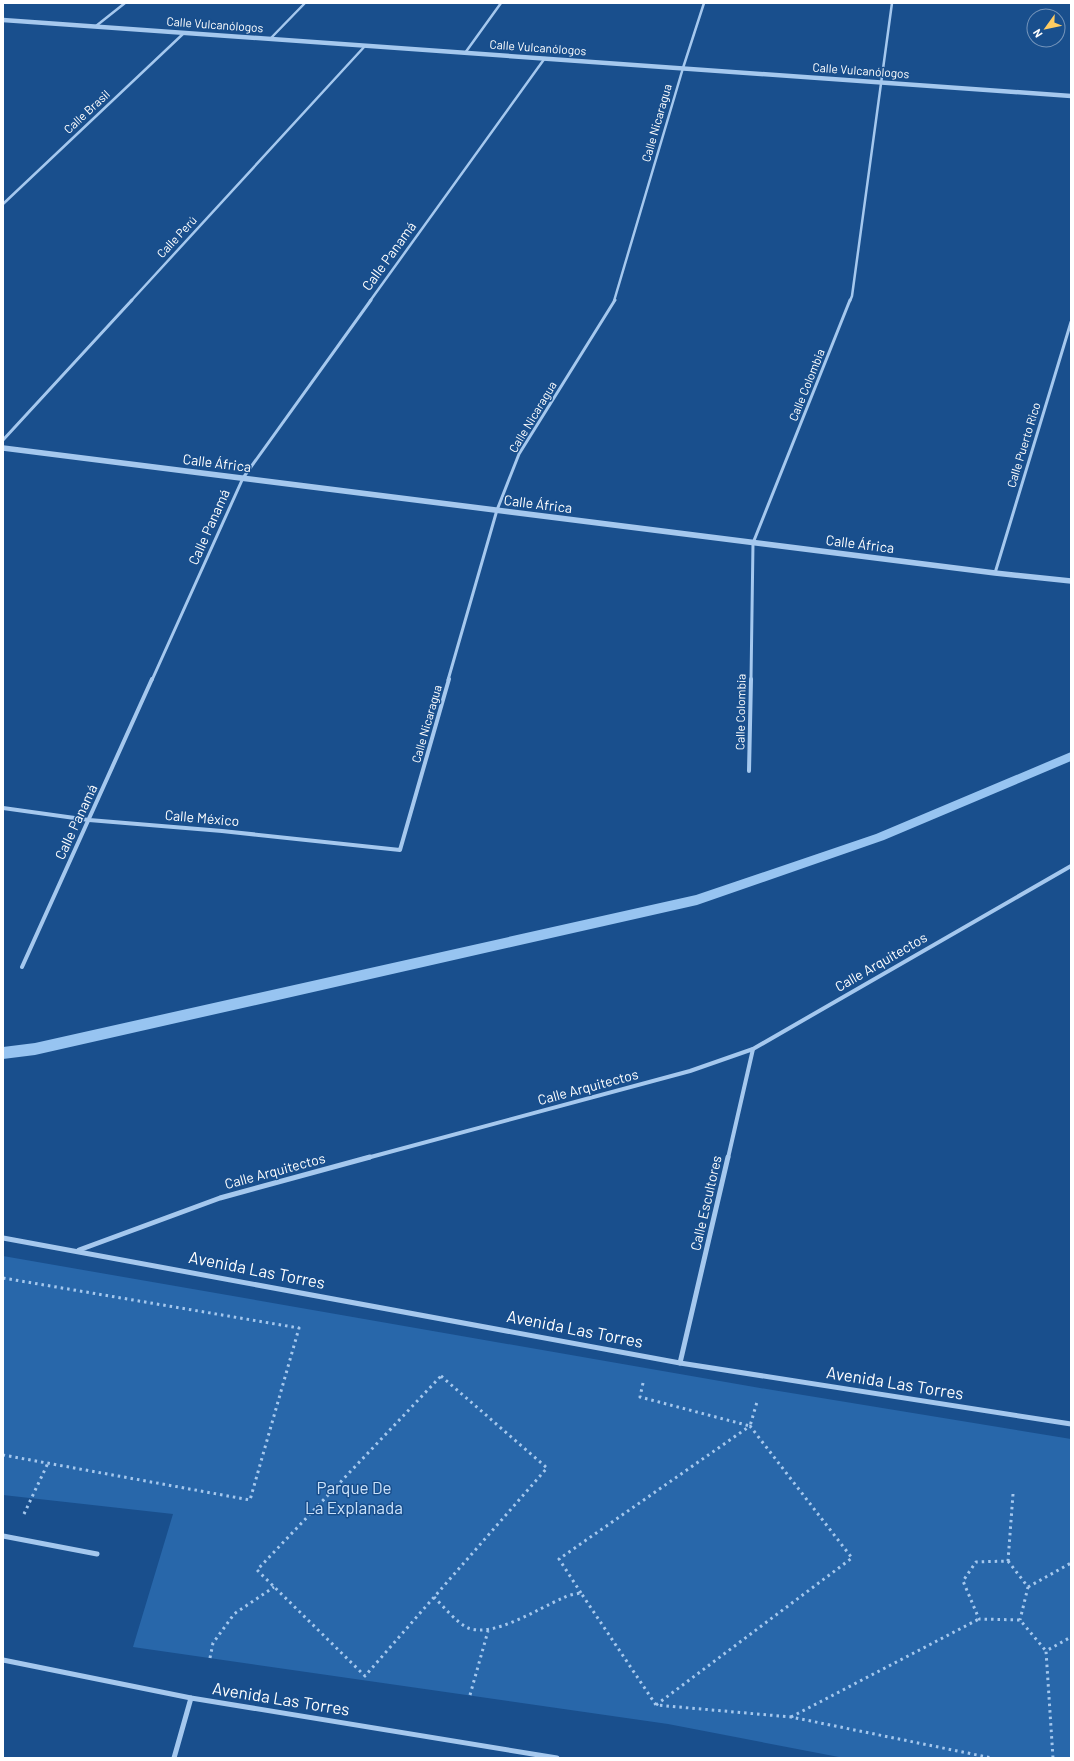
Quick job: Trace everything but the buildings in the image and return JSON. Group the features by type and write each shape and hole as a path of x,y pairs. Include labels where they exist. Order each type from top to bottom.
{"street":[{"path":"96,26 125,3"},
{"path":"270,39 305,3"},
{"path":"465,53 501,3"},
{"name":"Calle Nicaragua","path":"400,850 497,510 519,454 614,302 683,68 704,3"},
{"name":"Calle Colombia","path":"749,771 753,543 852,296 892,3"},
{"name":"Calle Vulcanólogos","path":"3,20 1071,96"},
{"name":"Calle Brasil","path":"3,204 184,32"},
{"name":"Calle Perú","path":"3,440 365,46"},
{"name":"Calle Panamá","path":"22,967 243,478 545,58"},
{"name":"Calle Puerto Rico","path":"995,573 1071,322"},
{"name":"Calle África","path":"3,448 753,543 1071,581"},
{"name":"Calle México","path":"3,808 89,820 222,831 400,850"},
{"name":"Calle Arquitectos","path":"77,1251 220,1198 690,1071 753,1049 1071,866"},
{"name":"Calle Escultores","path":"680,1363 753,1049"},
{"name":"Avenida Las Torres","path":"3,1238 680,1363 1071,1424"},
{"path":"3,1536 97,1554"},
{"name":"Avenida Las Torres","path":"3,1660 191,1698 557,1758"},
{"path":"174,1758 191,1698"}],"path":[{"path":"3,1278 298,1328 250,1500 3,1455"},
{"path":"647,1357 640,1397 750,1426 852,1558 656,1705"},
{"path":"441,1376 547,1468 434,1597 365,1676 257,1570 441,1376"},
{"path":"656,1705 558,1560 750,1426"},
{"path":"13,1538 48,1463"},
{"path":"1013,1494 1008,1561 1028,1587"},
{"path":"978,1619 963,1581 976,1562 1008,1561"},
{"path":"1020,1620 1028,1587 1071,1563"},
{"path":"210,1658 213,1643 234,1614 274,1587"},
{"path":"434,1597 450,1614 468,1628 488,1631 539,1611 564,1597 581,1593"},
{"path":"791,1717 978,1619 1020,1620 1046,1651 1053,1758"},
{"path":"470,1695 488,1631"},
{"path":"1046,1651 1071,1637"},
{"path":"656,1705 791,1717 992,1758"}],"green space":[{"name":"Parque De La Explanada","path":"3,1256 760,1388 1071,1439 1071,1758 844,1758 668,1724 133,1647 173,1514 3,1495"}],"waterway":[{"path":"3,1053 35,1049 697,900 880,837 1071,756"}]}
